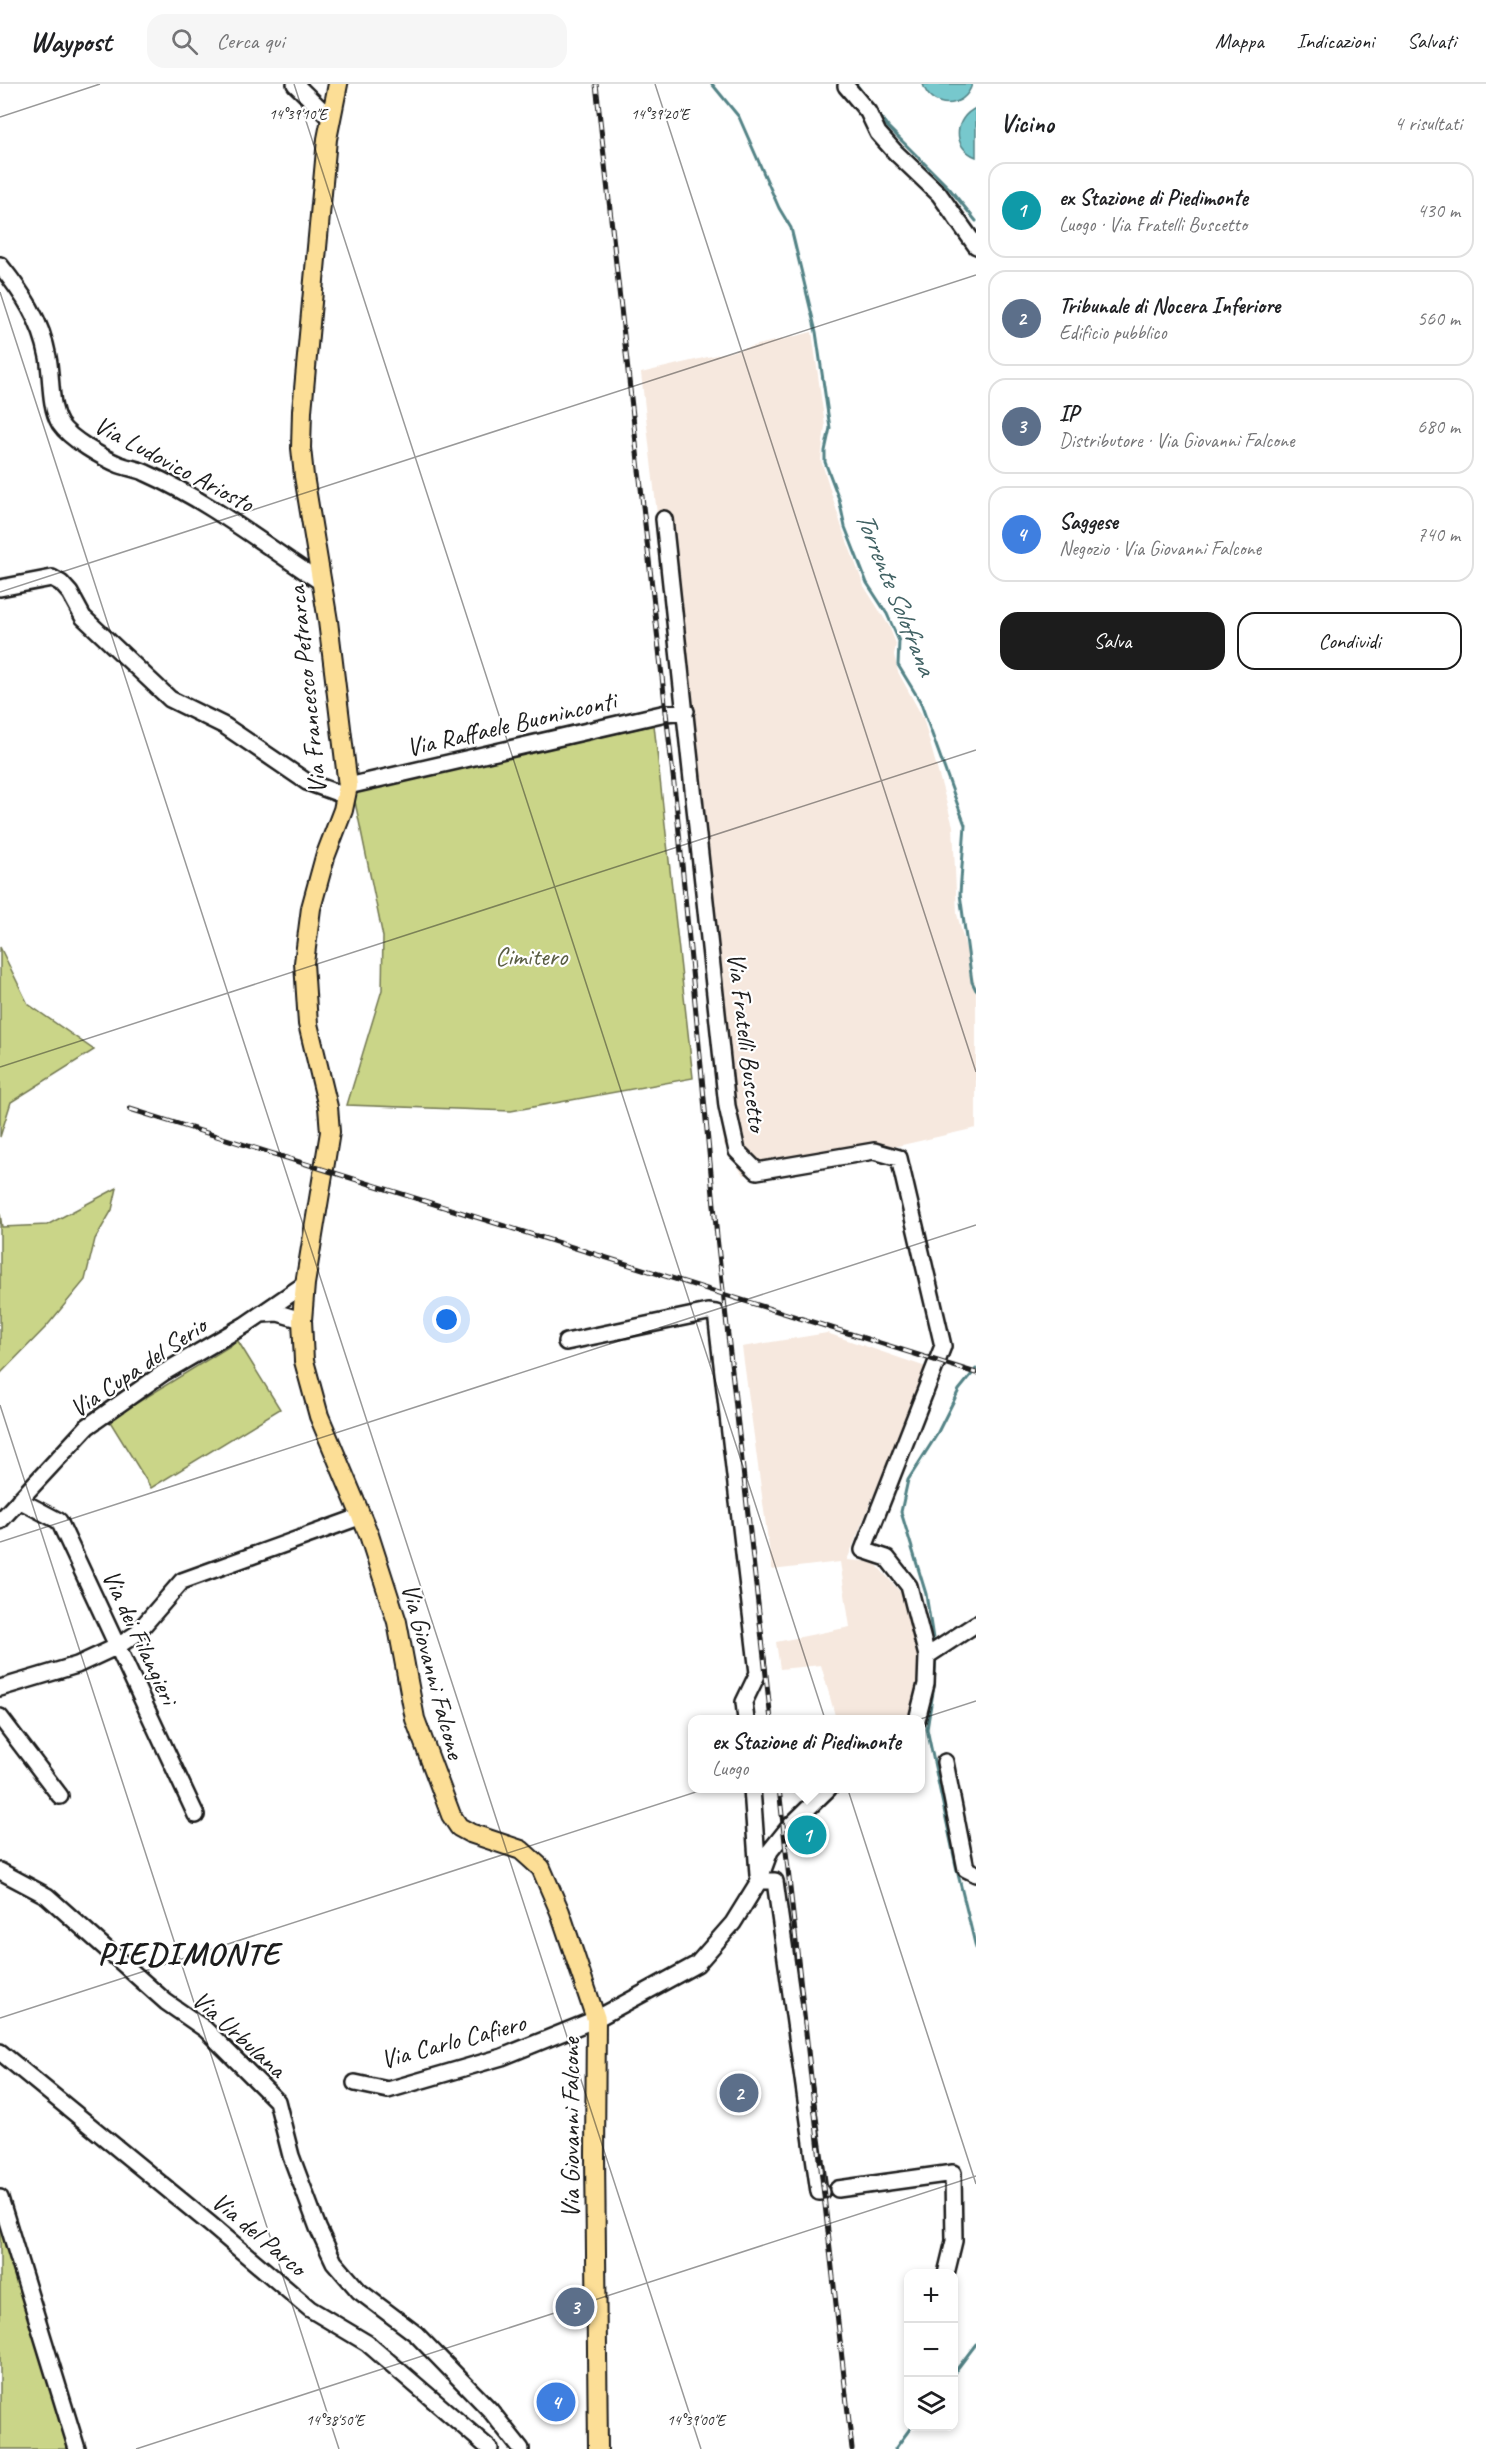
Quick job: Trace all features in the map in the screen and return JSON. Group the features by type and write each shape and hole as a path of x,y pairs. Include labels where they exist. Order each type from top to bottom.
{"main road":[{"name":"Via Francesco Petrarca","path":"305,1284 330,1132 326,1098 308,1024 304,963 311,908 347,791 321,582 301,448 302,411 327,139 338,84"},
{"name":"Via Giovanni Falcone","path":"305,1284 302,1320 304,1361 313,1399 362,1516 397,1622 415,1719 451,1815 459,1827 521,1850 541,1868 560,1912 596,2019 598,2449"}],"street":[{"path":"295,84 331,119"},
{"path":"846,86 868,112 878,132 895,152 939,194 976,246"},
{"name":"Via Ludovico Ariosto","path":"0,265 33,310 48,358 55,411 60,423 70,435 118,465 145,473 228,517 321,582"},
{"name":"Via Fratelli Buscetto","path":"664,519 727,1106 737,1151 757,1171 874,1151 899,1158 943,1346 863,1550 887,1558 909,1586 934,1652 918,1715"},
{"path":"0,588 52,579 61,583 70,593 83,617 170,699 225,726 307,782 347,791"},
{"name":"Via Raffaele Buoninconti","path":"347,791 666,713 686,711"},
{"name":"Via Cupa del Serio","path":"0,1521 88,1426 163,1373 262,1314 305,1284"},
{"path":"566,1342 708,1312 716,1313 758,1673 744,1702 746,1715"},
{"path":"262,1314 278,1313 302,1320"},
{"name":"Via dei Filangieri","path":"19,1500 58,1521 196,1815"},
{"path":"0,1688 77,1665 118,1646 136,1634 182,1581 362,1516"},
{"path":"934,1652 976,1624"},
{"path":"0,1717 60,1796"},
{"path":"945,1762 966,1869 976,1874"},
{"path":"752,1793 759,1881"},
{"path":"759,1881 770,1851 790,1826 824,1793"},
{"name":"Via Urbulana","path":"0,1870 47,1896 166,2002 205,2029 277,2101 291,2156 318,2228 334,2262 359,2290 416,2334 489,2410 521,2449"},
{"path":"759,1881 775,1881 819,2192 821,2192"},
{"name":"Via Carlo Cafiero","path":"355,2083 388,2090 502,2057 596,2019 697,1964 733,1923 759,1881"},
{"name":"Via del Parco","path":"0,2052 310,2309 367,2343 490,2449"},
{"path":"838,2189 953,2173 954,2241 947,2269"},
{"path":"0,2198 77,2449"}],"shaded area":[{"path":"812,332 825,426 821,460 843,531 864,586 889,626 896,644 894,655 898,672 923,718 953,826 957,914 976,988 976,1128 776,1174 743,1175 724,1144 705,990 678,699 641,373"},
{"path":"827,1333 926,1367 847,1560 874,1562 901,1593 917,1642 919,1667 918,1693 910,1715 835,1715 821,1665 780,1669 776,1642 850,1627 840,1562 772,1570 742,1347"}],"green space":[{"name":"Cimitero","path":"654,725 693,1078 511,1111 347,1105 382,990 383,937 353,792"},
{"path":"0,947 28,1004 94,1050 11,1102 0,1137"},
{"path":"117,1188 112,1210 95,1239 85,1280 46,1327 0,1374 0,1213 2,1227 47,1225"},
{"path":"238,1341 280,1409 151,1488 109,1420"},
{"path":"0,2228 69,2449 0,2449"}],"water":[{"path":"923,84 972,84 962,99 948,104 933,99"},
{"path":"976,108 976,157 962,147 958,132 963,118"}],"waterway":[{"name":"Torrente Solofrana","path":"712,84 739,117 779,208 791,228 816,332 830,428 825,462 839,499 845,527 867,583 887,614 899,641 898,665 920,701 965,825 960,894 972,982 976,990"},
{"name":"Torrente Solofrana","path":"856,84 888,127 949,188 976,221"},
{"name":"Torrente Solofrana","path":"934,1645 926,1594 901,1512 908,1480 936,1436 959,1390 976,1369"},
{"name":"Torrente Solofrana","path":"936,1655 927,1729 976,1948"},
{"name":"Torrente Solofrana","path":"958,2368 976,2344"},
{"name":"Torrente Solofrana","path":"895,2449 908,2431"}],"railway":[{"path":"596,84 677,811 717,1237 770,1715"},
{"path":"130,1109 976,1373"},
{"path":"780,1793 852,2449"}],"place":[{"name":"ex Stazione di Piedimonte","path":"807,1835"},
{"name":"Tribunale di Nocera Inferiore","path":"739,2093"},
{"name":"IP","path":"575,2307"},
{"name":"Saggese","path":"556,2402"}],"district":[{"name":"PIEDIMONTE","path":"189,1953"}]}
